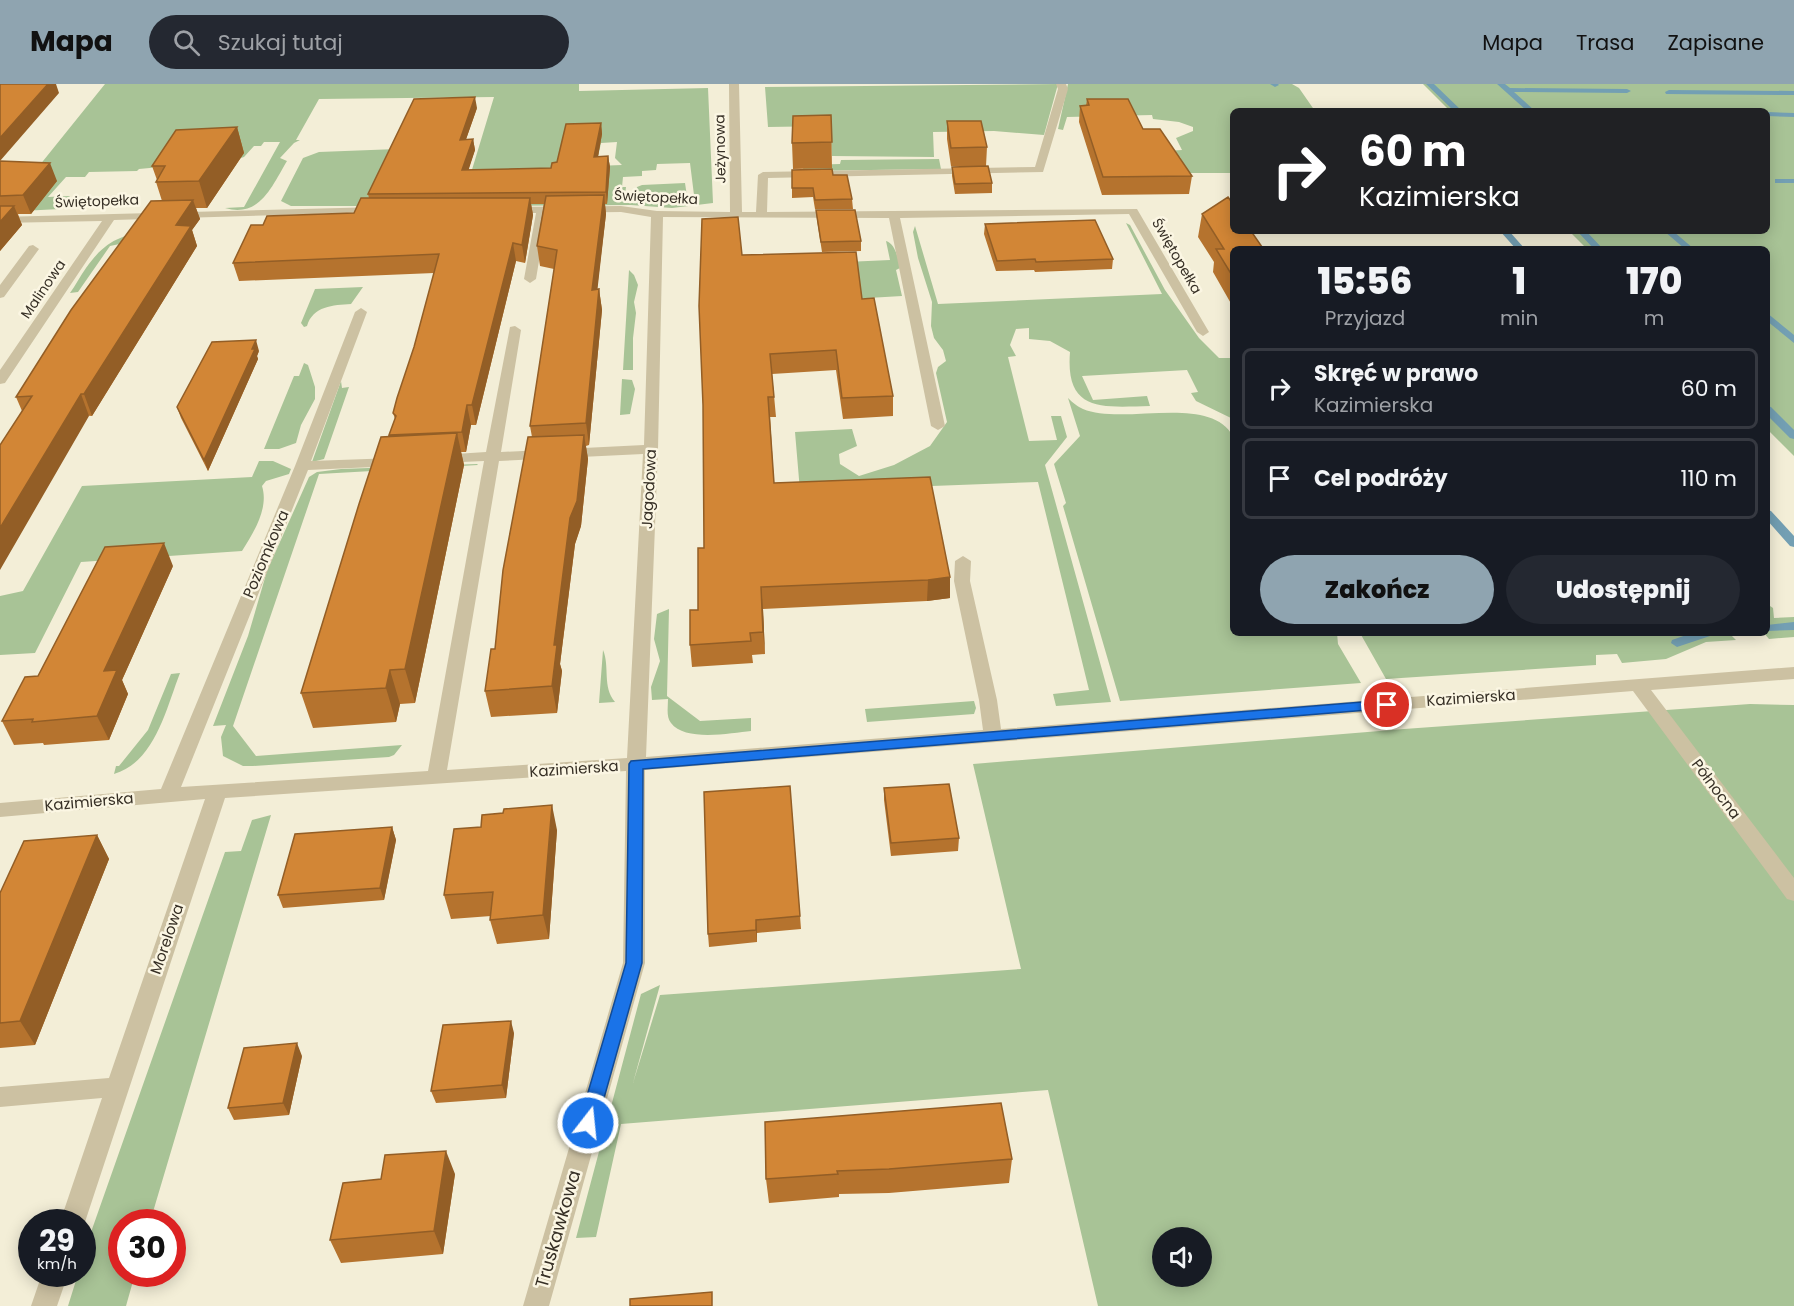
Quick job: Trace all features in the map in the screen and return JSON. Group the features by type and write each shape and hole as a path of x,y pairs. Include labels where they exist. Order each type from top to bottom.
{"street":[{"name":"Jeżynowa","path":"734,84 736,214"},
{"path":"761,215 763,175 1039,170 1063,89 1061,84"},
{"name":"Świętopełka","path":"495,210 621,209 657,214 761,215 1133,211 1203,332"},
{"name":"Świętopełka","path":"0,220 390,210"},
{"path":"530,279 543,210"},
{"name":"Jagodowa","path":"636,764 651,449 657,214"},
{"path":"894,214 938,426"},
{"name":"Malinowa","path":"0,379 111,216"},
{"path":"0,294 33,249"},
{"name":"Poziomkowa","path":"168,795 190,736 302,466 361,312"},
{"path":"436,778 515,330"},
{"path":"302,466 651,449"},
{"path":"963,561 962,581 988,700 993,736"},
{"name":"Kazimierska","path":"0,810 168,795 636,764 1794,673"},
{"name":"Północna","path":"1638,685 1794,893"},
{"name":"Truskawkowa","path":"536,1306 634,963 636,764"},
{"name":"Morelowa","path":"76,1209 217,792"},
{"path":"0,1097 117,1087"},
{"path":"44,1306 51,1287"}],"green space":[{"path":"105,84 579,84 579,91 708,88 713,203 672,208 631,205 461,206 494,97 319,99 296,140 300,140 280,158 287,161 270,189 264,198 247,208 237,210 225,208 244,207 280,142 264,142 261,146 254,146 244,157 235,160 137,171 89,172 85,177 66,177 48,197 70,196 60,209 2,212","holes":["617,142 615,158 622,165 596,166 601,143","690,163 695,203 688,203 685,183 642,185 637,187 634,203 624,203 626,187 622,187 623,177 642,176 642,171 656,170 657,164"]},
{"path":"1058,84 1044,135 994,131 933,132 934,157 832,156 830,126 768,127 765,87"},
{"path":"1068,84 1292,84 1299,88 1313,108 1230,108 1230,173 1164,173 1185,169 1180,157 1169,157 1166,151 1182,150 1176,138 1193,131 1193,127 1179,122 1153,119 1152,115 1067,117 1063,130 1058,129"},
{"path":"1423,84 1794,84 1794,456 1770,432 1770,246 1584,246 1572,234 1770,234 1770,108 1447,108"},
{"path":"397,149 368,206 291,206 281,201 303,158 319,152"},
{"path":"939,159 941,169 801,171 806,165 840,164 841,160"},
{"path":"1126,223 1130,225 1165,290 1199,338 1219,358 1230,358 1230,418 1196,401 1191,393 1198,392 1187,370 1082,376 1093,400 1147,396 1150,406 1117,407 1090,402 1081,396 1074,386 1070,372 1070,352 1050,341 1029,339 1029,328 1016,329 1010,345 1016,356 1008,357 1029,441 1057,440 1051,416 1061,416 1067,437 1045,465 1111,702 1056,706 1053,694 1089,690 1038,482 800,491 795,432 852,429 857,446 839,454 840,464 859,476 894,465 930,446 947,422 936,373 938,367 946,361 943,350 934,338 931,326 932,302 918,258 913,232 915,226 938,304 1162,294"},
{"path":"154,230 153,237 110,246 78,292 70,293 93,259 108,245 132,234"},
{"path":"886,241 892,245 898,256 900,268 896,270 902,296 783,303 780,265 890,260"},
{"path":"629,270 638,285 634,302 636,313 633,370 623,370"},
{"path":"363,287 351,304 324,308 314,314 307,326 304,327 301,323 315,289"},
{"path":"304,363 308,365 315,387 315,399 301,425 296,443 279,449 264,449 294,376 299,376"},
{"path":"622,379 632,380 635,389 630,414 620,415"},
{"path":"341,381 342,388 349,387 324,459 312,462"},
{"path":"1068,398 1081,408 1100,413 1186,413 1205,416 1221,423 1230,433 1230,636 1337,636 1338,644 1361,683 1120,701 1063,506 1066,503 1054,464 1080,436"},
{"path":"259,461 273,461 291,469 289,474 266,481 262,486 264,503 262,511 242,551 81,562 35,653 0,655 0,596 23,591 82,486 252,477"},
{"path":"477,464 319,474 233,726 256,756 402,745 394,755 253,766 243,766 223,756 221,737 226,725 213,726 248,636 267,571 309,477 317,472 341,469"},
{"path":"1770,606 1773,608 1774,618 1794,617 1794,637 1769,639 1766,636 1770,636"},
{"path":"669,609 667,696 700,721 751,718 751,731 709,735 687,733 669,721 668,699 652,700 651,687 660,661 654,639 657,614"},
{"path":"1362,636 1732,636 1736,640 1706,642 1666,659 1622,663 1617,654 1596,655 1596,665 1386,679"},
{"path":"603,650 607,683 615,702 599,703"},
{"path":"180,673 164,718 149,746 128,768 114,774 116,766 119,766 148,730 171,674"},
{"path":"974,701 976,708 974,714 867,722 865,709"},
{"path":"1750,704 1794,705 1794,1306 1098,1306 1048,1090 621,1124 596,1237 576,1238 641,994 660,985 633,1083 660,995 1021,969 973,764"},
{"path":"271,815 154,1209 108,1209 108,1287 131,1287 126,1306 68,1306 74,1287 96,1287 96,1218 225,852 241,851 252,820"}],"building":[{"path":"0,84 48,84 0,138"},
{"path":"475,97 460,140 473,139 462,170 551,168 552,163 557,162 566,124 601,123 594,157 608,156 606,192 368,194 414,99"},
{"path":"1087,99 1128,99 1143,129 1160,129 1192,176 1103,177 1080,106 1089,105"},
{"path":"831,115 832,142 792,143 793,116"},
{"path":"947,121 981,121 987,147 951,148"},
{"path":"237,127 199,181 156,182 165,166 152,166 176,130"},
{"path":"0,161 50,163 23,195 0,196"},
{"path":"988,166 992,183 955,184 952,167"},
{"path":"832,169 833,175 847,175 852,199 815,200 813,188 792,188 792,170"},
{"path":"604,195 592,290 599,289 586,423 530,426 557,250 537,246 546,196"},
{"path":"1228,197 1230,200 1230,234 1253,234 1261,246 1230,246 1230,272 1216,249 1224,249 1202,214"},
{"path":"361,198 530,198 522,245 513,243 472,405 467,405 462,432 389,435 396,416 393,413 397,398 414,347 439,254 233,263 251,225 263,225 267,216 354,213"},
{"path":"193,200 176,225 191,226 84,394 81,394 0,528 0,445 32,396 16,397 71,310 151,201"},
{"path":"0,206 14,206 0,222"},
{"path":"816,210 855,210 861,241 821,242"},
{"path":"738,217 742,255 856,252 862,299 874,298 893,396 842,398 836,350 770,354 774,397 768,397 774,483 930,477 950,577 928,580 761,587 763,632 750,633 751,641 690,645 690,610 698,610 698,548 704,548 703,405 699,306 702,219"},
{"path":"1095,220 1113,259 997,261 985,224"},
{"path":"256,340 252,349 255,349 204,460 177,407 212,342"},
{"path":"457,433 405,669 390,670 386,688 301,693 381,437"},
{"path":"584,435 577,501 570,518 554,645 557,645 552,686 485,691 491,649 495,649 503,570 528,437"},
{"path":"164,543 104,671 117,670 97,716 32,722 33,719 2,721 25,677 38,676 105,547"},
{"path":"949,784 959,838 891,843 884,788"},
{"path":"790,786 800,916 756,920 756,930 708,934 704,792"},
{"path":"552,805 543,915 490,920 493,892 444,895 454,829 481,827 482,815 503,813 504,809"},
{"path":"392,827 380,888 278,895 295,834"},
{"path":"97,835 20,1021 0,1023 0,893 24,841"},
{"path":"511,1021 502,1085 431,1091 443,1025"},
{"path":"297,1043 283,1103 228,1108 244,1048"},
{"path":"1001,1103 1012,1159 837,1171 838,1174 766,1179 765,1122"},
{"path":"446,1151 434,1231 330,1240 343,1183 381,1179 385,1155"},
{"path":"712,1292 712,1306 630,1306 630,1299"}],"waterway":[{"path":"1430,84 1455,108"},
{"path":"1501,84 1528,108"},
{"path":"1508,90 1627,91"},
{"path":"1669,92 1794,93"},
{"path":"1770,114 1794,115"},
{"path":"1778,181 1794,181"},
{"path":"1507,234 1518,246"},
{"path":"1584,234 1596,246"},
{"path":"1672,234 1686,246"},
{"path":"1770,319 1794,340"},
{"path":"1770,412 1794,436"},
{"path":"1770,516 1794,543"},
{"path":"1770,628 1794,626"},
{"path":"1677,643 1697,636"}],"route":[{"path":"588,1123 634,963 636,764 1387,705"}]}
